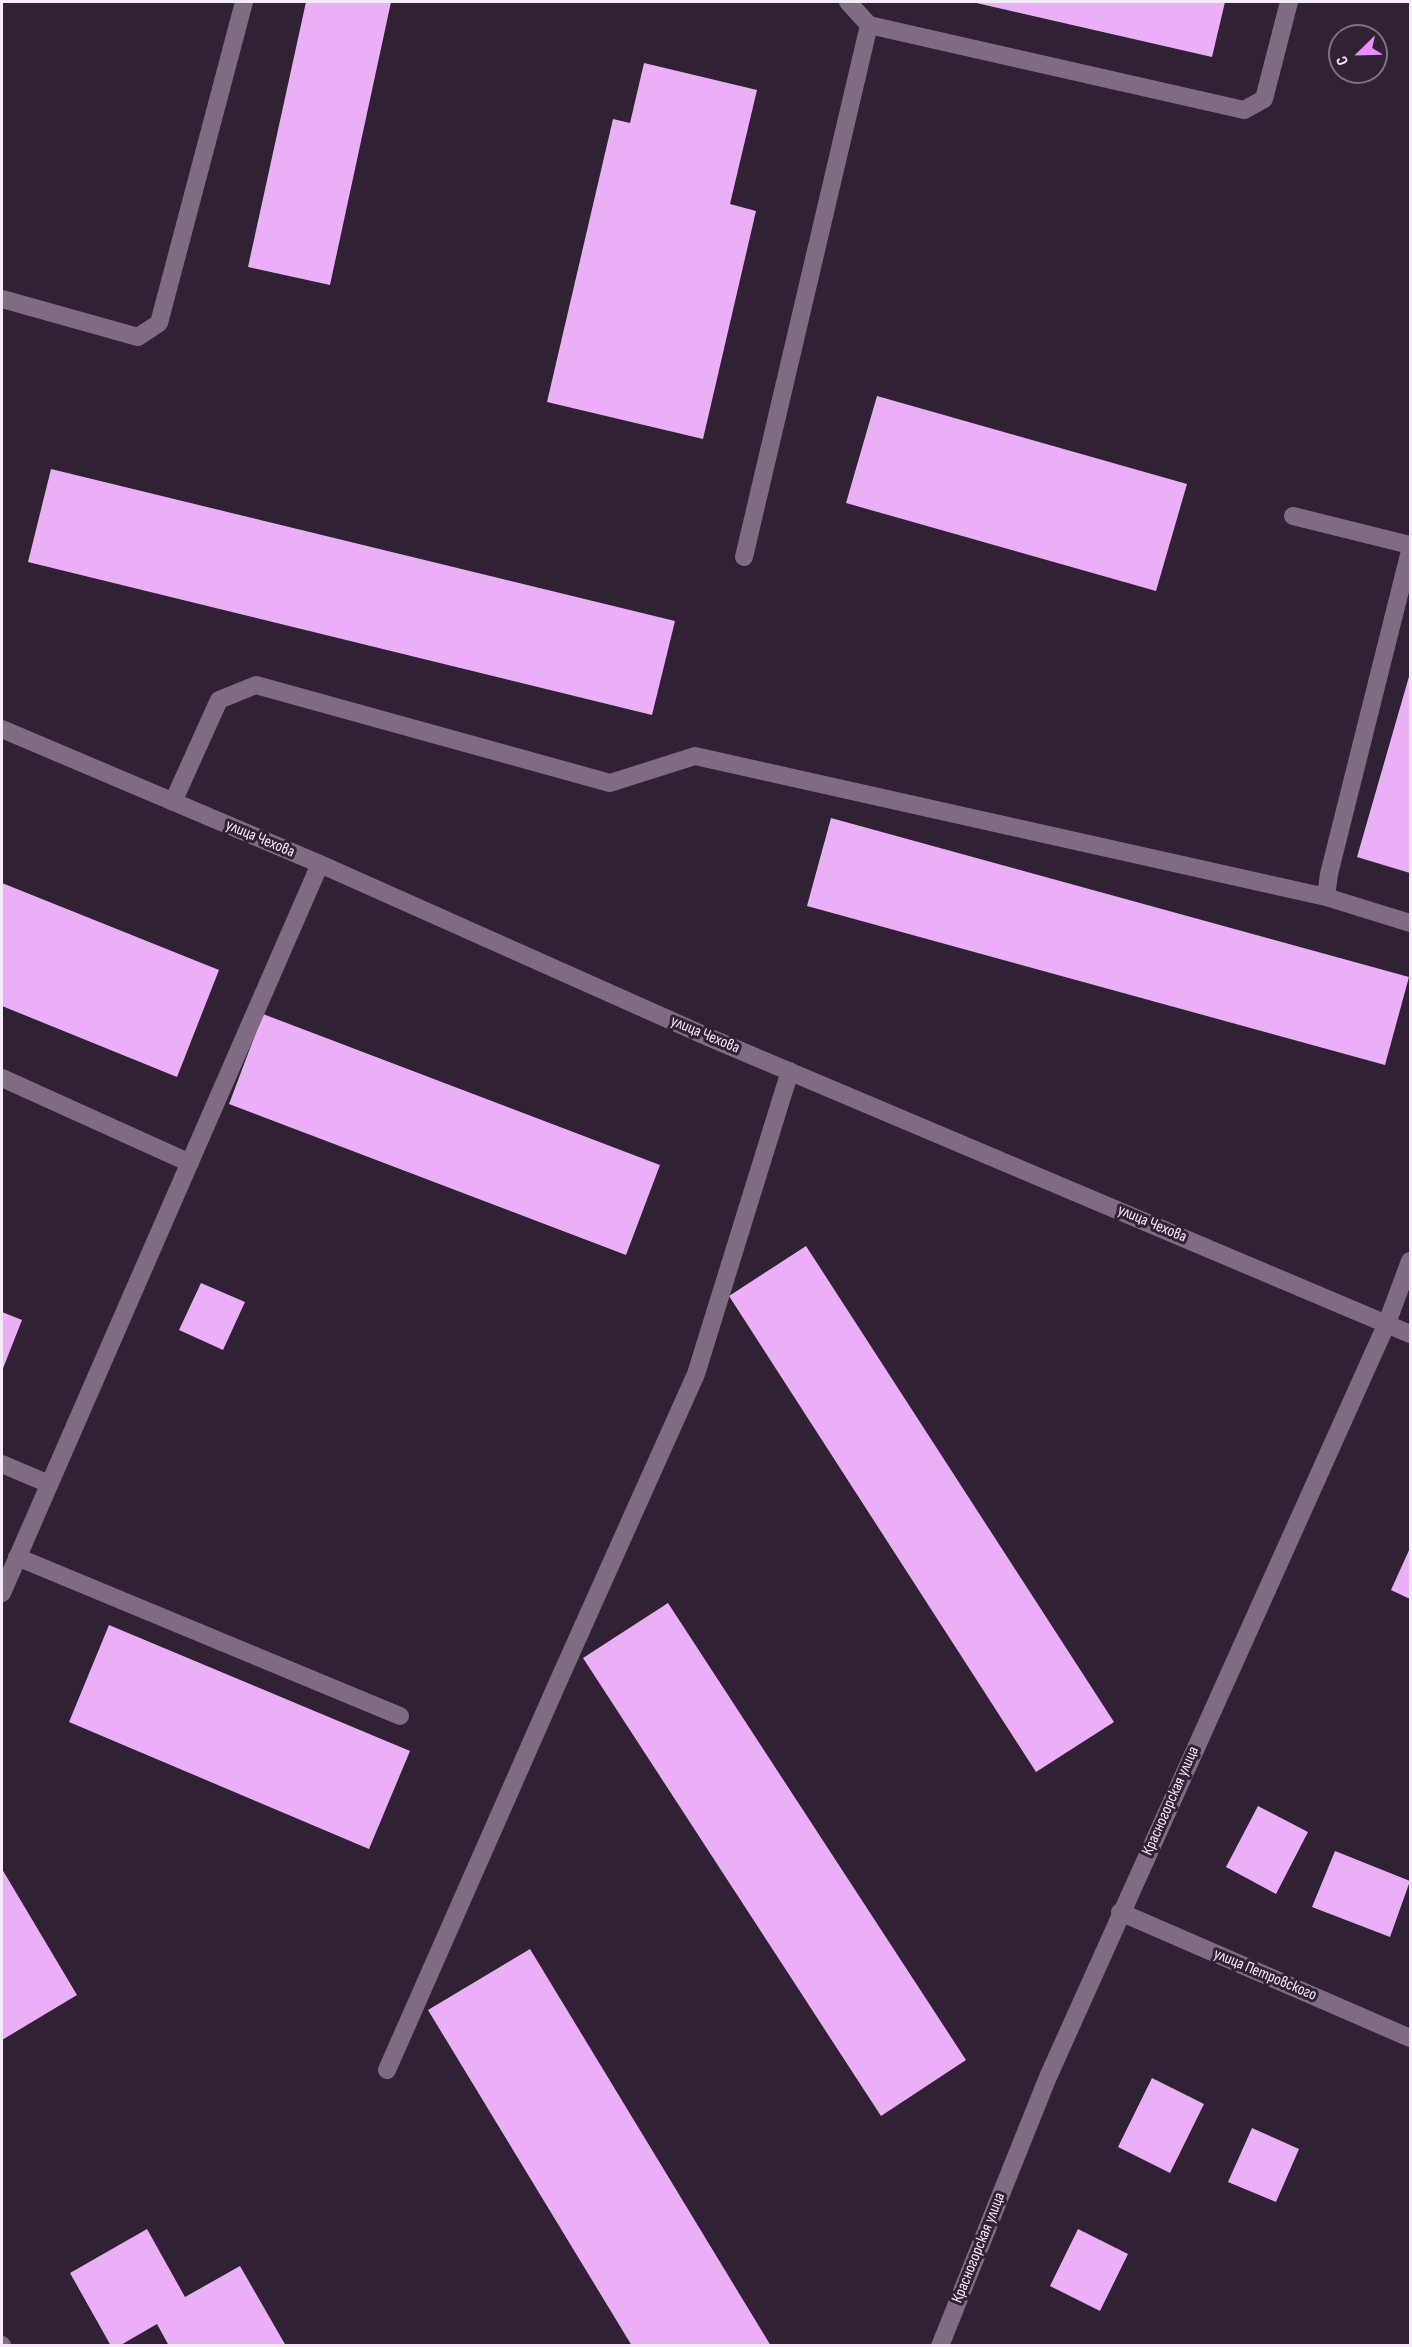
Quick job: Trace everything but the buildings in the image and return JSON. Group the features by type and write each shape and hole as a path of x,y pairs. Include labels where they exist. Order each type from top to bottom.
{"street":[{"path":"2,299 138,337 159,322 244,2"},
{"path":"848,2 869,25 1244,110 1264,99 1289,2"},
{"path":"744,556 869,25"},
{"path":"1293,516 1410,545"},
{"path":"1326,897 1329,874 1410,551"},
{"path":"174,802 219,700 256,685 610,783 695,756 1326,897 1410,923"},
{"name":"улица Чехова","path":"2,729 320,864 790,1071 1410,1334"},
{"path":"2,1593 320,864"},
{"path":"387,2070 696,1374 790,1071"},
{"path":"2,1078 190,1163"},
{"name":"Красногорская улица","path":"940,2346 1048,2077 1120,1912 1387,1323 1410,1261"},
{"path":"2,1464 49,1484"},
{"path":"17,1557 400,1716"},
{"name":"улица Петровского","path":"1120,1912 1410,2038"}]}
